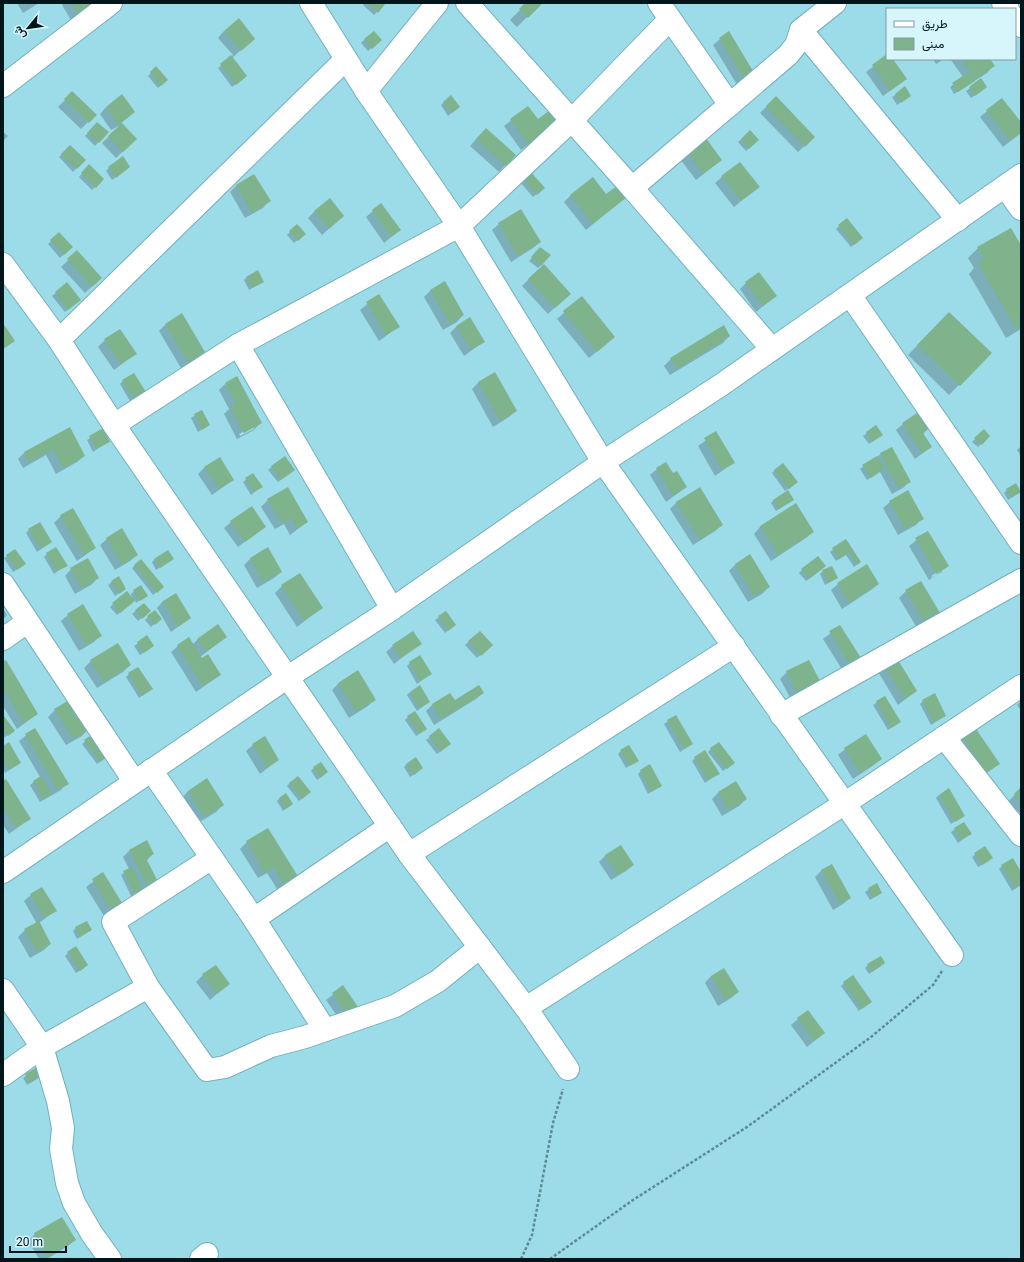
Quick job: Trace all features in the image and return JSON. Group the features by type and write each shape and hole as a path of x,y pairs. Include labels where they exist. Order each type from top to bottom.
{"street":[{"path":"3,86 111,3"},
{"path":"311,3 366,91 458,226 603,462 952,955"},
{"path":"366,91 437,3"},
{"path":"467,3 632,188 772,349"},
{"path":"632,188 788,55 796,45 801,30 835,3"},
{"path":"114,425 238,345 458,226 572,120 665,11 730,105"},
{"path":"801,30 958,220"},
{"path":"59,340 346,59"},
{"path":"3,872 142,775 392,609 603,462 772,349 1013,181 1021,209"},
{"path":"3,264 59,340 114,425 409,854 526,1008 568,1069"},
{"path":"850,295 1021,543"},
{"path":"238,345 392,609"},
{"path":"782,714 1021,580"},
{"path":"3,584 27,622 142,775 212,858 254,919 325,1030"},
{"path":"3,639 27,622"},
{"path":"409,854 734,646"},
{"path":"526,1008 844,804 1021,686"},
{"path":"944,737 1021,835"},
{"path":"254,919 390,826"},
{"path":"212,858 113,922 148,987 207,1070 225,1067 271,1046 325,1030 395,1006 438,982 480,947"},
{"path":"3,1074 42,1047 148,987"},
{"path":"3,990 42,1047 58,1101 63,1128 61,1149 67,1183 78,1209 92,1234 110,1259"}],"path":[{"path":"550,1259 633,1200 747,1127 871,1037 933,985 952,955"},
{"path":"521,1259 532,1235 553,1123 568,1069"}],"building":[{"path":"71,3 99,3 81,19"},
{"path":"367,3 386,3 378,13"},
{"path":"525,3 543,3 528,18 519,9"},
{"path":"239,18 255,39 241,51 224,31"},
{"path":"374,31 382,40 372,49 364,39"},
{"path":"729,31 756,76 746,82 719,38"},
{"path":"231,55 247,76 236,85 220,64"},
{"path":"886,55 886,60 894,60 907,79 890,91 872,65"},
{"path":"962,60 991,60 995,66 975,79"},
{"path":"156,66 168,80 161,86 150,72"},
{"path":"969,72 975,81 958,92 952,83"},
{"path":"981,78 987,87 975,96 969,87"},
{"path":"905,86 911,96 901,103 895,94"},
{"path":"72,91 97,115 89,123 64,99"},
{"path":"122,94 135,112 118,125 106,107"},
{"path":"451,95 460,107 452,113 443,102"},
{"path":"776,96 815,137 805,147 766,106"},
{"path":"1002,98 1021,122 1021,133 1010,141 986,110"},
{"path":"528,106 538,119 553,108 562,120 528,144 510,119"},
{"path":"97,122 109,132 99,143 87,133"},
{"path":"122,123 137,139 123,152 108,136"},
{"path":"486,128 516,155 506,166 476,139"},
{"path":"750,130 759,140 749,149 741,139"},
{"path":"705,137 722,160 703,174 686,151"},
{"path":"70,145 86,160 77,169 61,154"},
{"path":"123,156 130,167 116,178 108,167"},
{"path":"740,162 760,187 741,201 721,176"},
{"path":"89,164 104,179 96,188 81,173"},
{"path":"529,170 545,188 537,195 521,177"},
{"path":"254,174 271,201 252,213 236,185"},
{"path":"593,177 606,194 617,186 627,197 593,224 570,195"},
{"path":"330,198 344,216 329,229 314,211"},
{"path":"381,203 401,230 391,237 372,210"},
{"path":"521,209 541,242 518,256 498,223"},
{"path":"847,218 863,238 854,245 838,225"},
{"path":"297,224 306,234 298,241 289,231"},
{"path":"1011,228 1021,245 1021,326 1016,329 978,263 984,259 977,247"},
{"path":"59,232 73,247 64,255 50,240"},
{"path":"540,247 551,255 541,266 531,257"},
{"path":"77,250 102,278 92,287 67,259"},
{"path":"544,264 571,294 555,308 528,279"},
{"path":"258,270 264,282 252,288 246,277"},
{"path":"759,272 777,296 763,306 745,282"},
{"path":"445,281 464,315 450,324 430,290"},
{"path":"67,282 81,300 68,310 55,292"},
{"path":"379,294 400,327 386,335 366,302"},
{"path":"582,296 615,337 597,352 563,311"},
{"path":"949,312 992,353 960,386 917,345"},
{"path":"182,313 205,352 188,362 165,324"},
{"path":"470,317 485,342 471,350 456,326"},
{"path":"3,323 15,341 3,349"},
{"path":"724,325 730,336 677,369 670,358"},
{"path":"120,329 137,354 121,364 104,339"},
{"path":"495,372 517,411 500,421 478,382"},
{"path":"134,373 146,392 134,399 122,380"},
{"path":"237,376 262,423 244,433 230,407 236,404 225,383"},
{"path":"202,410 210,425 202,430 194,414"},
{"path":"920,411 931,427 923,433 932,447 922,453 902,423"},
{"path":"876,425 883,435 872,442 866,432"},
{"path":"70,427 85,456 63,468 53,449 29,462 24,452"},
{"path":"103,428 110,442 96,449 89,436"},
{"path":"984,429 990,436 982,445 974,438"},
{"path":"716,431 735,463 722,470 704,438"},
{"path":"892,447 911,482 898,488 880,453"},
{"path":"285,456 295,470 281,480 271,466"},
{"path":"877,456 885,468 871,478 862,465"},
{"path":"220,457 234,480 219,489 204,467"},
{"path":"666,462 673,473 677,471 687,487 673,496 656,468"},
{"path":"783,463 798,482 789,489 774,470"},
{"path":"253,473 263,487 254,492 245,478"},
{"path":"1016,483 1021,492 1011,498 1006,489"},
{"path":"288,487 308,522 297,529 291,518 282,523 267,499"},
{"path":"700,487 723,525 700,540 676,502"},
{"path":"788,490 794,500 779,509 773,500"},
{"path":"908,490 924,519 905,529 889,501"},
{"path":"796,503 814,532 778,555 760,526"},
{"path":"252,506 266,527 245,542 230,521"},
{"path":"73,508 96,548 84,555 60,515"},
{"path":"40,522 52,542 41,549 28,529"},
{"path":"122,528 138,555 122,565 106,538"},
{"path":"928,531 949,566 936,574 915,538"},
{"path":"846,539 861,562 857,565 850,552 839,559 832,548"},
{"path":"56,547 68,566 57,571 46,553"},
{"path":"268,547 282,572 263,582 250,558"},
{"path":"15,549 26,564 17,570 6,555"},
{"path":"168,550 174,559 160,568 154,559"},
{"path":"750,554 770,587 754,596 735,564"},
{"path":"818,556 826,566 809,579 801,569"},
{"path":"88,558 99,578 82,588 70,568"},
{"path":"141,559 164,587 157,593 134,565"},
{"path":"867,564 879,584 849,603 837,583"},
{"path":"832,566 838,578 828,583 822,570"},
{"path":"300,573 323,608 304,621 281,585"},
{"path":"119,576 126,589 119,594 111,581"},
{"path":"921,581 940,613 924,622 905,590"},
{"path":"141,585 148,596 140,601 133,590"},
{"path":"127,591 135,601 120,613 112,603"},
{"path":"176,593 191,618 178,627 163,601"},
{"path":"144,603 151,611 142,619 135,610"},
{"path":"83,604 102,636 86,645 67,614"},
{"path":"155,610 162,619 155,625 147,616"},
{"path":"446,611 456,625 448,631 438,616"},
{"path":"218,624 227,637 206,652 197,639"},
{"path":"840,625 861,658 850,665 829,631"},
{"path":"413,631 422,644 401,658 392,645"},
{"path":"480,631 493,645 481,656 468,641"},
{"path":"147,635 154,646 143,653 137,642"},
{"path":"189,637 202,658 208,654 221,675 203,686 177,645"},
{"path":"118,643 131,665 104,682 90,660"},
{"path":"420,655 432,674 420,681 409,662"},
{"path":"895,655 917,691 905,699 882,663"},
{"path":"6,660 38,714 24,723 3,689 3,662"},
{"path":"809,660 821,683 798,695 786,671"},
{"path":"138,667 153,689 142,696 128,673"},
{"path":"358,670 376,700 356,712 338,683"},
{"path":"420,685 430,702 420,708 410,692"},
{"path":"479,685 484,693 441,719 432,704 450,693 455,700"},
{"path":"935,693 946,716 934,722 922,700"},
{"path":"885,696 901,722 891,728 876,701"},
{"path":"71,699 90,729 73,739 54,709"},
{"path":"415,711 427,729 419,734 407,716"},
{"path":"676,715 693,744 684,749 667,720"},
{"path":"4,716 15,731 8,736 3,730"},
{"path":"974,726 1000,764 986,773 961,736"},
{"path":"35,728 69,784 58,790 25,734"},
{"path":"439,728 451,744 440,752 429,736"},
{"path":"93,734 109,755 100,762 84,740"},
{"path":"866,734 882,759 860,773 844,748"},
{"path":"265,736 279,760 267,768 252,744"},
{"path":"9,742 21,763 9,770 3,761 3,746"},
{"path":"719,742 735,763 727,769 710,748"},
{"path":"629,745 639,761 630,766 620,750"},
{"path":"705,750 720,774 708,780 694,757"},
{"path":"416,757 423,768 414,775 406,764"},
{"path":"321,762 328,772 320,778 313,767"},
{"path":"650,764 662,786 651,792 640,770"},
{"path":"41,776 52,794 43,799 33,781"},
{"path":"298,776 311,792 302,799 289,783"},
{"path":"207,778 224,805 204,817 188,791"},
{"path":"6,779 31,819 16,828 3,808 3,781"},
{"path":"736,781 747,799 728,810 718,792"},
{"path":"1021,787 1021,802 1014,794"},
{"path":"949,788 965,816 955,822 939,795"},
{"path":"286,793 293,804 286,809 279,798"},
{"path":"964,822 972,834 961,840 954,828"},
{"path":"268,828 299,878 285,887 274,867 265,873 246,841"},
{"path":"147,840 154,854 146,858 158,882 148,887 129,850"},
{"path":"621,845 634,865 618,875 605,855"},
{"path":"985,846 993,858 982,865 974,853"},
{"path":"1013,858 1021,872 1021,885 1015,888 1001,865"},
{"path":"832,864 851,898 840,904 821,870"},
{"path":"132,867 144,891 135,895 123,871"},
{"path":"103,872 122,903 111,910 92,879"},
{"path":"877,883 882,893 873,898 868,888"},
{"path":"42,887 57,911 44,918 30,894"},
{"path":"39,921 51,944 37,952 24,929"},
{"path":"87,921 92,930 80,937 75,927"},
{"path":"76,946 88,965 80,971 67,952"},
{"path":"881,956 885,963 872,972 867,964"},
{"path":"216,965 230,984 217,994 202,974"},
{"path":"724,968 739,992 725,1000 711,976"},
{"path":"853,975 872,1002 862,1009 843,982"},
{"path":"343,985 360,1010 349,1018 332,993"},
{"path":"808,1010 825,1033 814,1041 797,1018"},
{"path":"39,1066 44,1074 30,1083 25,1074"},
{"path":"62,1217 76,1240 48,1257 34,1233"}]}
